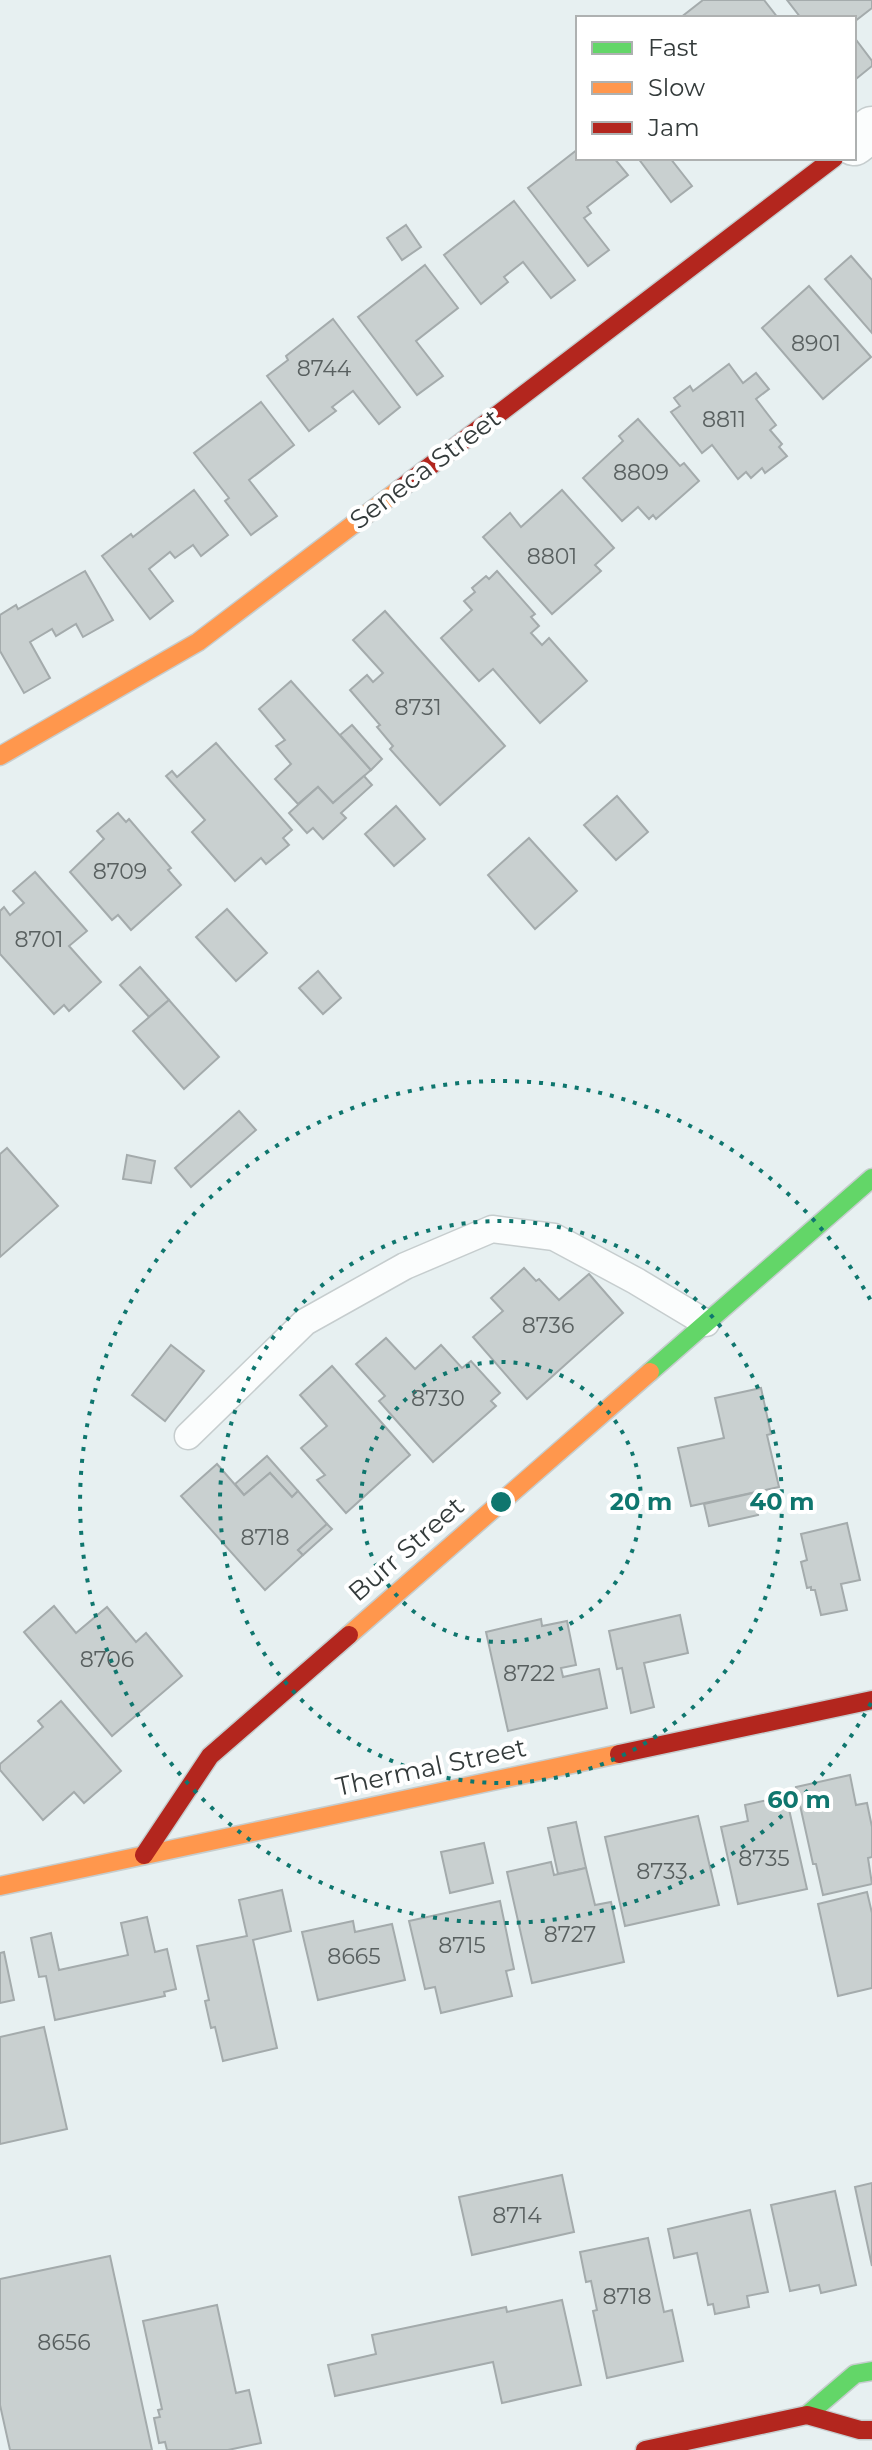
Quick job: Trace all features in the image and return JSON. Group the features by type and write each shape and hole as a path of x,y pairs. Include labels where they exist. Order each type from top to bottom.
{"street":[{"path":"856,141 872,129"},
{"name":"Seneca Street","path":"0,756 198,642 831,160"},
{"name":"Burr Street","path":"144,1855 210,1756 872,1178"},
{"name":"Thermal Street","path":"0,1886 872,1700"},
{"path":"807,2415 855,2374 872,2371"},
{"path":"645,2450 807,2415 860,2430 872,2430"}],"lane":[{"path":"188,1436 305,1322 405,1266 492,1229 554,1237 706,1323"}],"building":[{"path":"703,0 764,0 776,16 683,16"},
{"path":"787,0 872,0 872,8 856,20 856,16 799,16"},
{"path":"856,40 872,61 872,66 856,79"},
{"path":"576,151 576,160 616,160 628,175 587,207 591,213 584,218 609,250 588,266 528,188"},
{"path":"640,160 672,160 692,186 671,202"},
{"path":"514,201 575,280 551,298 523,262 504,277 508,282 481,304 444,255"},
{"path":"406,225 421,247 402,260 387,238"},
{"path":"851,256 872,280 872,333 825,279"},
{"path":"425,265 458,308 416,341 443,376 417,395 358,317"},
{"path":"809,286 871,357 823,399 762,328"},
{"path":"333,319 400,407 379,424 353,391 332,407 336,411 309,431 267,376 288,360 286,356"},
{"path":"729,364 743,383 756,373 769,389 756,399 776,425 770,430 787,456 765,473 762,468 751,478 746,472 738,479 712,445 702,453 671,412 680,406 674,398 690,386 693,391"},
{"path":"261,402 294,445 249,480 277,516 251,535 225,501 229,498 194,453"},
{"path":"638,419 680,466 684,463 699,481 656,519 653,515 649,519 638,507 622,521 583,478 623,441 619,436"},
{"path":"194,490 228,535 201,556 193,545 175,558 170,552 149,569 173,601 150,619 102,556 131,534 133,537"},
{"path":"562,490 614,548 595,565 601,571 552,614 483,537 510,513 521,527"},
{"path":"85,571 113,620 83,637 76,624 56,636 52,629 30,642 50,678 24,693 0,651 0,615 16,605 18,609"},
{"path":"497,571 535,614 531,617 539,626 531,633 542,645 549,638 587,681 540,723 493,669 479,681 441,638 472,610 464,601 475,592 472,588"},
{"path":"385,611 505,746 440,805 390,749 393,746 377,727 380,725 350,690 367,675 373,682 383,673 353,640"},
{"path":"291,681 371,770 333,803 318,787 298,804 275,779 291,764 276,746 285,740 259,709"},
{"path":"352,725 382,759 371,770 340,735"},
{"path":"216,743 292,830 283,838 289,845 266,864 261,858 235,881 192,832 205,820 166,776 172,771 177,777"},
{"path":"364,776 372,785 341,813 346,818 323,839 313,828 307,833 289,813 318,787 333,803"},
{"path":"617,796 648,832 616,860 584,825"},
{"path":"396,806 425,839 394,866 365,834"},
{"path":"118,813 126,822 129,819 171,868 168,870 181,885 131,930 118,915 112,920 70,872 104,839 97,831"},
{"path":"529,838 577,891 535,929 488,875"},
{"path":"35,872 87,931 69,946 101,982 69,1011 64,1005 54,1014 0,954 0,911 4,907 10,915 24,903 13,891"},
{"path":"227,909 267,953 236,981 196,937"},
{"path":"140,967 169,1000 149,1017 120,985"},
{"path":"318,971 341,998 323,1014 299,988"},
{"path":"169,1000 219,1057 184,1089 133,1031"},
{"path":"239,1111 256,1130 191,1187 175,1168"},
{"path":"7,1148 58,1206 0,1257 0,1154"},
{"path":"127,1155 155,1161 151,1183 123,1179"},
{"path":"524,1268 559,1300 589,1274 623,1313 527,1399 473,1337 503,1311 491,1298"},
{"path":"386,1338 415,1369 441,1345 462,1368 471,1361 500,1393 491,1401 496,1406 433,1462 379,1401 385,1396 356,1364"},
{"path":"171,1345 204,1371 165,1421 132,1395"},
{"path":"332,1366 410,1455 346,1513 317,1480 325,1475 301,1448 327,1426 300,1395"},
{"path":"761,1388 771,1434 767,1435 779,1487 691,1506 678,1448 724,1438 715,1398"},
{"path":"267,1456 298,1491 292,1497 270,1473 244,1495 235,1484"},
{"path":"217,1464 244,1495 270,1473 292,1497 298,1491 327,1524 298,1550 303,1555 265,1590 181,1496"},
{"path":"753,1493 758,1515 709,1526 704,1504"},
{"path":"847,1523 860,1580 841,1584 847,1610 821,1615 815,1590 807,1588 801,1562 807,1560 801,1534"},
{"path":"327,1524 332,1529 303,1555 298,1550"},
{"path":"54,1606 76,1633 107,1607 136,1642 146,1633 182,1676 112,1736 24,1632"},
{"path":"680,1615 688,1653 644,1663 654,1707 631,1713 622,1668 617,1669 609,1631"},
{"path":"541,1619 542,1626 567,1621 576,1665 561,1668 563,1677 599,1669 607,1708 508,1731 486,1632"},
{"path":"61,1701 121,1771 84,1803 74,1792 43,1820 0,1770 0,1764 43,1727 38,1721"},
{"path":"850,1775 856,1805 867,1803 872,1827 872,1857 868,1858 872,1884 823,1895 796,1787"},
{"path":"786,1796 807,1889 738,1904 721,1827 748,1821 745,1805"},
{"path":"698,1816 719,1905 625,1926 605,1837"},
{"path":"576,1822 586,1868 558,1874 548,1828"},
{"path":"484,1843 493,1883 450,1893 441,1852"},
{"path":"551,1862 554,1875 586,1868 595,1905 611,1902 624,1962 532,1983 507,1872"},
{"path":"282,1890 291,1931 253,1940 277,2048 223,2061 215,2027 211,2028 205,2001 209,2000 197,1946 247,1936 239,1900"},
{"path":"867,1892 872,1913 872,1988 838,1996 818,1904"},
{"path":"500,1901 514,1969 506,1971 512,1996 441,2013 435,1987 425,1989 409,1921"},
{"path":"147,1917 155,1952 167,1949 176,1989 164,1992 165,1996 55,2020 46,1976 39,1977 31,1938 51,1933 59,1970 128,1955 121,1923"},
{"path":"353,1921 355,1932 392,1924 405,1980 318,2000 302,1932"},
{"path":"4,1952 14,2000 0,2003 0,1953"},
{"path":"44,2027 67,2129 0,2144 0,2037"},
{"path":"562,2175 574,2232 472,2255 459,2197"},
{"path":"872,2183 872,2266 855,2187"},
{"path":"835,2191 856,2285 821,2293 819,2285 790,2291 771,2205"},
{"path":"750,2210 768,2292 747,2296 749,2307 715,2314 713,2304 708,2305 697,2253 674,2258 668,2229"},
{"path":"648,2238 664,2312 672,2310 683,2361 607,2378 593,2311 597,2310 591,2281 586,2282 580,2252"},
{"path":"110,2256 152,2450 10,2450 0,2405 0,2279"},
{"path":"562,2300 581,2385 502,2403 493,2362 335,2396 328,2365 376,2354 372,2335 506,2307 507,2312"},
{"path":"217,2305 236,2393 249,2390 261,2443 228,2450 167,2450 165,2442 159,2443 154,2418 160,2417 158,2410 162,2409 143,2321"}],"traffic: fast":[{"path":"650,1372 872,1178"},
{"path":"807,2415 855,2374 872,2371"}],"traffic: slow":[{"path":"0,756 198,642 400,489"},
{"path":"349,1635 650,1372"},
{"path":"0,1886 619,1754"}],"traffic: jam":[{"path":"400,489 831,160"},
{"path":"144,1855 210,1756 349,1635"},
{"path":"619,1754 872,1700"},
{"path":"645,2450 807,2415 860,2430 872,2430"}]}
